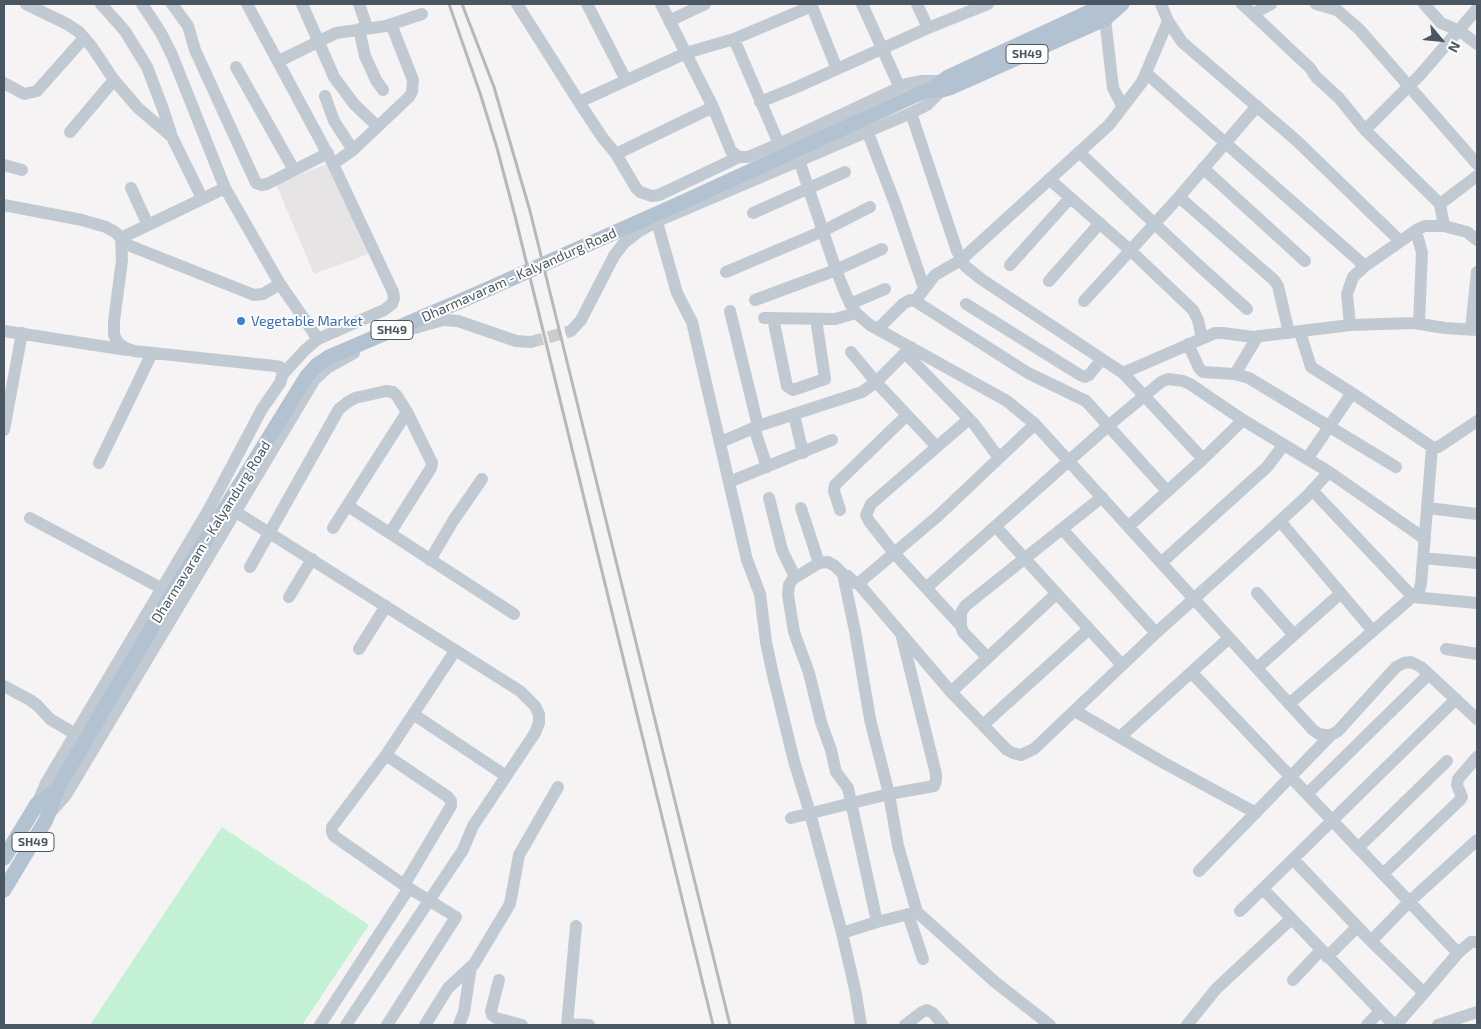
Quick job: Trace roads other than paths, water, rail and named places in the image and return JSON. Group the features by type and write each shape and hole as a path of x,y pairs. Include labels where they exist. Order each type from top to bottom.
{"main road":[{"name":"Dharmavaram - Kalyandurg Road","path":"933,89 1105,19 1120,5"},
{"name":"Dharmavaram - Kalyandurg Road","path":"4,890 49,814 57,788 172,594 307,376 317,365 329,357 470,297 933,89 1100,7 1120,5"},
{"name":"Dharmavaram - Kalyandurg Road","path":"4,858 37,804 57,788"}],"street":[{"path":"26,4 67,24 84,38 114,80 144,114 172,137"},
{"path":"101,4 125,31 146,67 172,137 202,198"},
{"path":"142,4 172,56 225,188 280,284 318,339"},
{"path":"172,4 188,26 195,50 256,182 262,185 294,170 353,150 409,97 414,86 413,80 391,24"},
{"path":"37,804 46,783 209,509 262,409 280,383 283,374 318,339 384,310 392,304 394,298 393,292 330,159 247,4"},
{"path":"302,4 334,77 354,104 377,126"},
{"path":"359,4 368,62 383,90"},
{"path":"518,4 579,102 602,137 616,154 636,188 640,192 652,196 739,157 748,157 779,144 907,84 922,81 933,89 927,104 911,113 657,222 630,236 605,270 581,320 571,331"},
{"path":"587,4 626,80"},
{"path":"661,4 713,108 731,151 739,157"},
{"path":"670,21 705,4"},
{"path":"862,4 900,88"},
{"path":"916,4 928,28"},
{"path":"760,102 928,28 988,4"},
{"path":"1161,4 1168,21 1182,42 1297,141 1400,241"},
{"path":"1242,4 1310,68 1316,77 1339,98 1365,130 1440,204 1444,226"},
{"path":"1253,14 1271,4"},
{"path":"1316,4 1336,10 1354,24 1477,164"},
{"path":"1424,4 1441,23 1460,31 1477,44"},
{"path":"579,102 686,53 734,39 811,5 837,69"},
{"path":"1365,130 1460,31 1477,9"},
{"path":"279,61 336,33 391,24 422,14"},
{"path":"1105,19 1113,88 1123,108"},
{"path":"915,302 934,275 961,260 1109,125 1123,108 1146,73 1168,21"},
{"path":"4,83 24,94 37,91 84,38"},
{"path":"734,39 779,144"},
{"path":"236,67 294,170"},
{"path":"1146,73 1365,266"},
{"path":"70,132 114,80"},
{"path":"325,96 334,121 353,150"},
{"path":"1084,301 1179,197 1257,106"},
{"path":"616,154 713,108"},
{"path":"911,113 961,260 972,272 982,279 1123,373 1203,459"},
{"path":"868,133 896,206 924,288"},
{"path":"1079,152 1247,309"},
{"path":"799,160 836,270 853,309 870,324 879,328 908,350 955,371 1007,401 1035,424 1313,730 1319,734 1331,735"},
{"path":"4,164 22,170"},
{"path":"1203,168 1305,261"},
{"path":"752,213 845,172"},
{"path":"1440,204 1476,178"},
{"path":"1049,179 1130,250 1193,310 1198,320 1202,338"},
{"path":"131,188 148,225"},
{"path":"122,241 148,225 225,188"},
{"path":"1179,197 1274,280 1278,286 1294,332 1311,367 1432,447 1438,447 1477,421"},
{"path":"1010,265 1070,198"},
{"path":"4,205 98,225 115,232 122,241 254,295 263,294 280,284"},
{"path":"726,272 823,231 870,207"},
{"path":"657,222 677,294 692,322 747,560 760,594 766,642 773,675 794,761 842,933 861,1025"},
{"path":"1049,281 1100,223"},
{"path":"1350,325 1347,294 1353,277 1400,241 1425,226 1444,226 1467,232 1472,234 1477,240"},
{"path":"1414,232 1418,238 1422,253 1418,323"},
{"path":"122,241 122,260 114,335 118,343 124,348 134,351"},
{"path":"754,300 836,270 882,249"},
{"path":"1123,373 1215,333 1258,336 1350,325 1418,323 1445,328 1474,330 1477,272"},
{"path":"816,319 825,379 793,390 787,386 769,318 835,319 884,289"},
{"path":"879,328 903,304 910,300 915,302 1028,372 1086,401 1167,491"},
{"path":"966,304 1080,375 1085,377 1089,375 1102,359"},
{"path":"730,311 767,467"},
{"path":"49,814 66,795 316,379 339,361 410,330 443,320 464,323 516,341 531,342"},
{"path":"4,330 134,351 275,366 280,367 283,374"},
{"path":"4,430 22,333"},
{"path":"1235,374 1258,336"},
{"path":"1188,344 1199,368 1203,372 1235,374 1249,378 1396,467"},
{"path":"721,442 756,427 862,392 876,382 908,350"},
{"path":"908,350 939,389 969,419 999,458"},
{"path":"851,352 876,382 937,447"},
{"path":"99,463 152,353"},
{"path":"939,389 955,371"},
{"path":"926,588 1108,426 1143,396 1168,379 1183,381 1283,446 1329,472 1425,539"},
{"path":"250,567 334,416 348,402 355,398 386,391 393,392 397,396 432,463 390,533"},
{"path":"1307,459 1352,393"},
{"path":"333,528 407,412"},
{"path":"794,415 803,453"},
{"path":"840,510 834,492 835,485 907,415"},
{"path":"961,626 894,553 866,515 871,504 969,419"},
{"path":"1129,526 1243,420"},
{"path":"858,583 938,516 1035,424"},
{"path":"729,482 832,440"},
{"path":"1161,563 1267,467 1283,446"},
{"path":"1289,704 1418,591 1421,584 1432,447"},
{"path":"877,922 848,788 836,772 809,673 794,632 788,595 789,585 796,578 819,563 828,562 858,583 951,692 1007,750 1021,755 1034,749 1156,632 1194,600 1280,521 1329,472"},
{"path":"430,560 453,521 482,479"},
{"path":"1312,490 1413,596 1477,603"},
{"path":"987,657 963,632 961,613 966,606 1102,497"},
{"path":"769,498 782,550 796,578"},
{"path":"348,506 514,614"},
{"path":"801,508 819,563"},
{"path":"1428,508 1477,514"},
{"path":"236,512 529,698 539,714 539,723 535,732 473,826 463,850 346,1025"},
{"path":"30,518 161,588"},
{"path":"1280,521 1372,630"},
{"path":"996,527 1122,665"},
{"path":"1062,529 1156,632"},
{"path":"1423,558 1477,563"},
{"path":"289,597 312,559"},
{"path":"846,576 844,578 856,631 870,719 889,794 912,914 923,958"},
{"path":"1257,593 1293,634"},
{"path":"1257,668 1340,593"},
{"path":"951,692 1056,594"},
{"path":"359,649 386,606"},
{"path":"983,725 1089,629"},
{"path":"791,818 889,794 934,786 936,780 901,635"},
{"path":"1120,737 1229,638"},
{"path":"1446,650 1477,654"},
{"path":"387,1025 456,917 334,836 332,832 335,822 386,755 455,651"},
{"path":"1199,871 1290,776 1331,735 1338,731 1400,664 1416,663 1477,719"},
{"path":"1192,672 1458,953"},
{"path":"1307,794 1429,674"},
{"path":"4,686 30,700 50,719 75,734"},
{"path":"1240,911 1456,699"},
{"path":"1075,711 1256,813"},
{"path":"414,714 506,776"},
{"path":"320,1025 407,886 451,806 451,801 448,797 386,755"},
{"path":"1382,874 1460,800 1462,797 1457,785 1458,779 1477,757"},
{"path":"1359,847 1447,761"},
{"path":"425,1025 448,988 471,968 510,904 519,855 558,786"},
{"path":"1371,941 1409,902 1477,840"},
{"path":"1293,859 1357,927 1424,993"},
{"path":"1262,889 1395,1025 1458,953 1471,942 1477,942"},
{"path":"842,933 912,914"},
{"path":"912,914 1050,1025"},
{"path":"1187,1025 1216,989 1291,920"},
{"path":"576,926 567,1024 589,1025"},
{"path":"1293,980 1357,927"},
{"path":"459,1025 464,1012 471,968"},
{"path":"499,980 491,1011 492,1015 496,1018 522,1025"},
{"path":"905,1025 927,1010 943,1025"},
{"path":"1367,1025 1380,1011"},
{"path":"1438,1025 1477,1012"}],"tunnel":[{"path":"531,342 571,331"}],"railway":[{"path":"449,4 480,93 515,216 713,1025"},
{"path":"462,4 494,87 530,211 730,1025"}],"place":[{"name":"Vegetable Market","path":"241,321"}]}
